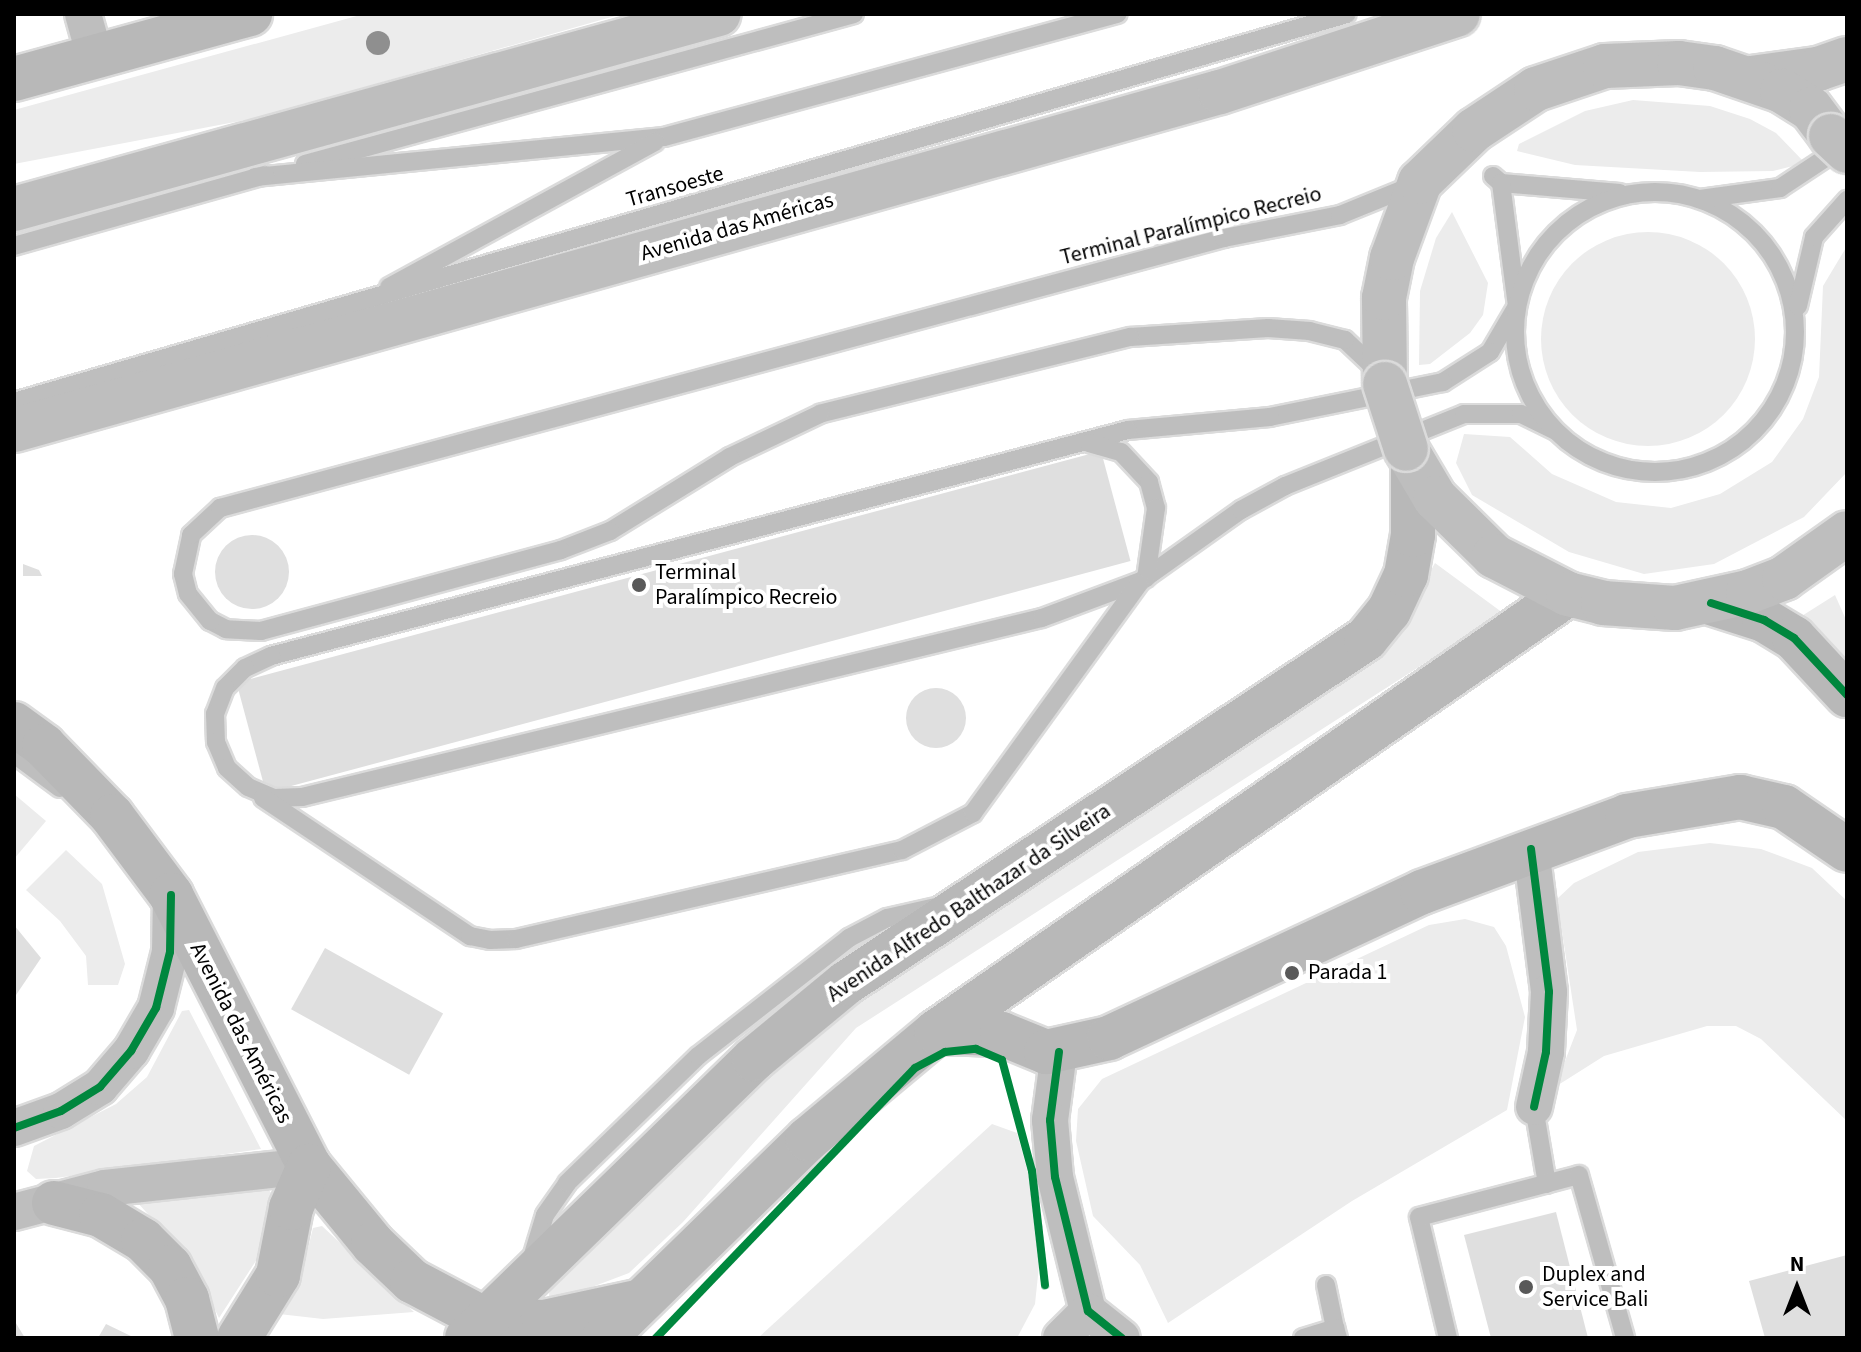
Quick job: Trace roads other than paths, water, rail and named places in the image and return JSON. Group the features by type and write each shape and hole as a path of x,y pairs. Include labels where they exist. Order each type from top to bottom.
{"highway":[{"path":"14,209 719,14"},
{"name":"Avenida das Américas","path":"14,430 1220,92 1458,14"},
{"path":"1751,78 1818,69 1847,59"},
{"path":"1842,144 1811,109 1751,78 1715,68 1642,62 1570,75 1503,108 1420,182 1392,258 1384,298 1385,381 1409,455 1462,529 1494,556 1568,594 1639,608 1711,603 1784,578 1847,533"}],"main road":[{"path":"14,79 250,14"},
{"name":"Avenida Alfredo Balthazar da Silveira","path":"476,1329 754,1059 846,983 1366,639 1389,611 1406,575 1413,535 1409,455"},
{"path":"604,1338 637,1302 808,1139 936,1032 1568,594"},
{"path":"1711,603 1764,620 1794,638 1847,695"},
{"name":"Avenida das Américas","path":"14,724 44,746 112,816 171,895 309,1166 373,1244 412,1281 476,1329"},
{"path":"936,1032 1002,1034 1046,1052 1059,1052 1109,1038 1422,892 1531,849 1627,816 1740,797 1784,807 1847,850"},
{"path":"239,1338 278,1275 291,1208 309,1166"},
{"path":"34,1208 101,1215 143,1240 170,1267 187,1299 197,1338"},
{"path":"476,1329 544,1322 637,1302"}],"street":[{"path":"83,14 95,57"},
{"path":"1531,849 1549,992 1546,1052 1534,1107"},
{"path":"14,1128 61,1111 100,1087 131,1051 156,1008 170,952 171,895"},
{"path":"1059,1052 1050,1120 1055,1177 1088,1311 1122,1338"},
{"path":"34,1208 105,1188 309,1166"},
{"path":"1061,1338 1088,1311"}],"lane":[{"path":"14,246 854,14"},
{"path":"255,177 664,137 1118,14"},
{"name":"Transoeste","path":"14,402 1347,14"},
{"path":"359,304 664,137"},
{"path":"1698,199 1780,188 1842,144"},
{"path":"1554,430 1520,372 1515,339 1517,306 1496,179 1631,194 1665,192 1698,199 1729,213 1769,252 1790,292 1795,325"},
{"name":"Terminal Paralímpico Recreio","path":"1385,381 1345,340 1310,331 1268,328 1130,337 820,414 765,437 598,536 261,631 235,630 210,621 188,594 183,574 191,535 220,508 1224,238 1340,215 1420,182"},
{"path":"1076,443 1121,452 1149,482 1156,508 1143,579 973,813 902,850 516,939 490,940 470,936 248,787 220,756 214,728 225,688 258,661 1076,443 1155,426 1270,417 1443,382 1490,352 1517,306 1527,273 1545,245 1569,221 1631,194"},
{"path":"248,787 274,798 302,797 1042,618 1143,579 1241,510 1285,486 1464,414 1521,414 1554,430 1581,451 1611,465 1679,470 1712,460 1741,443 1765,420 1783,391 1803,269 1814,237 1847,200"},
{"path":"14,754 52,784 112,816"},
{"path":"1534,1107 1547,1184"},
{"path":"1448,1338 1419,1217 1579,1175 1625,1338"},
{"path":"1303,1338 1336,1333 1326,1285"}],"place":[{"name":"Terminal Paralímpico Recreio","path":"639,585"},
{"name":"Parada 1","path":"1292,973"},
{"name":"Duplex and Service Bali","path":"1526,1287"}]}
